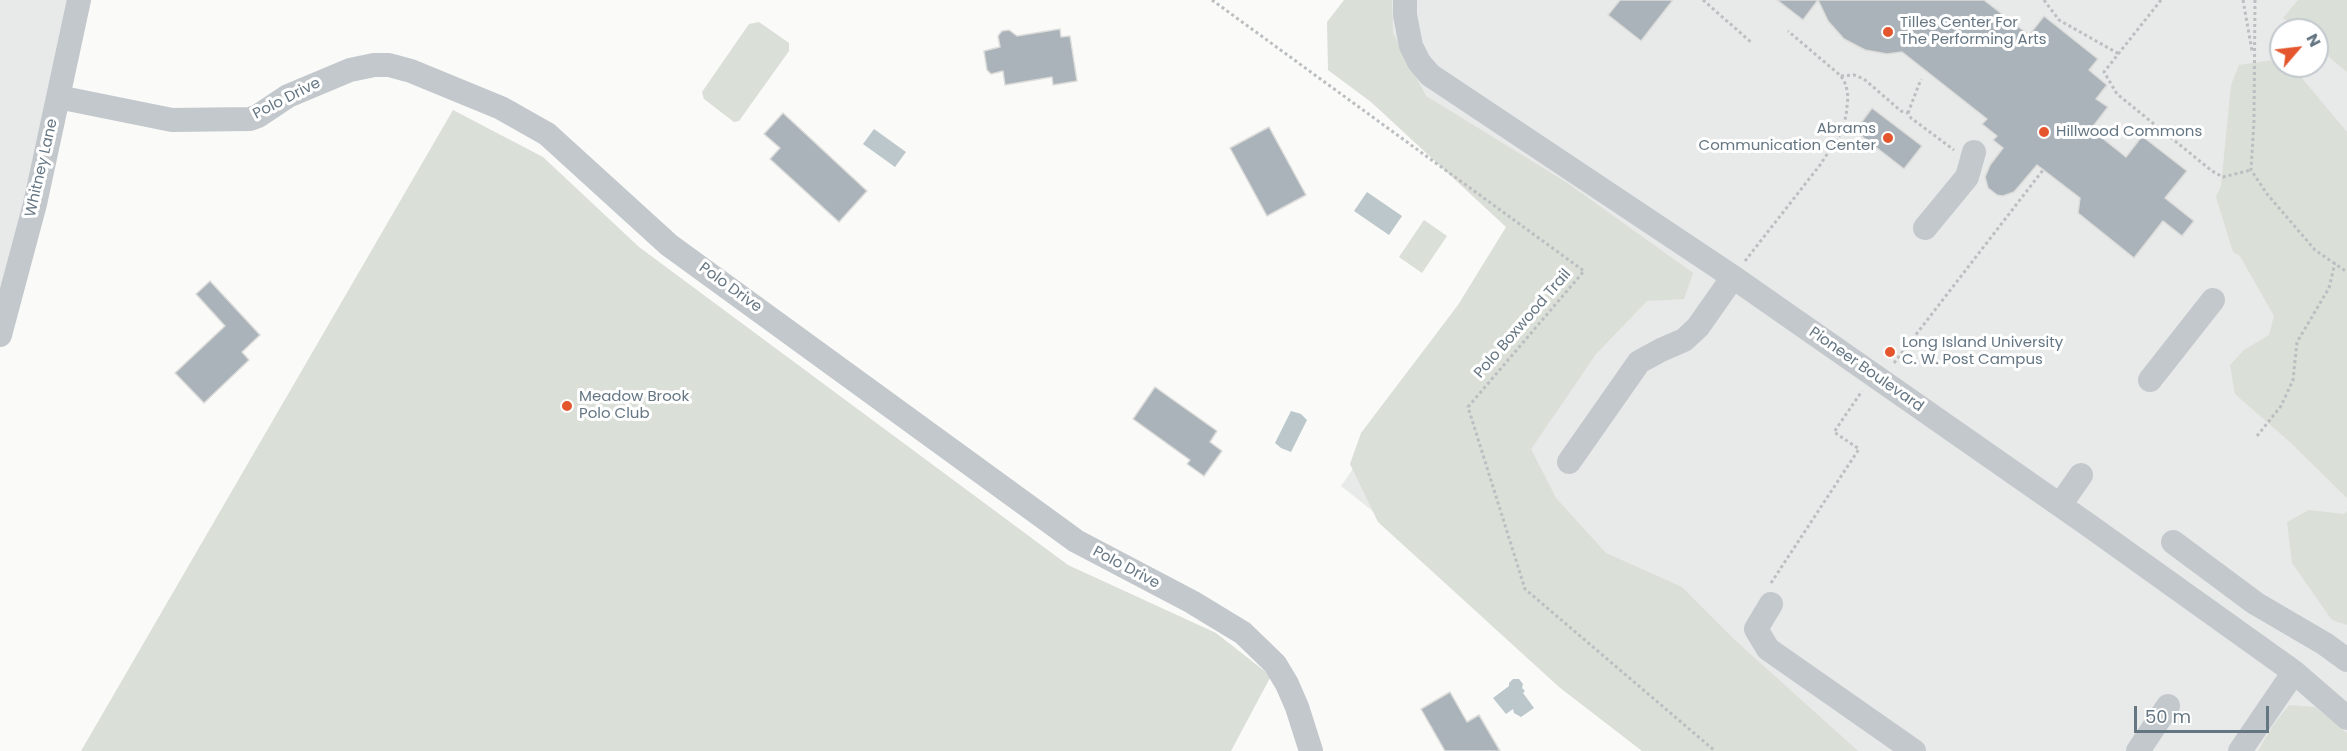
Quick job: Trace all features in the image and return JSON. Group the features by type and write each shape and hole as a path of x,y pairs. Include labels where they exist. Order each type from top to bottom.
{"street":[{"name":"Whitney Lane","path":"0,335 35,204 78,0"},
{"name":"Pioneer Boulevard","path":"1405,8 1411,46 1419,62 1431,75 1733,277 2060,505 2294,672 2347,718"},
{"name":"Polo Drive","path":"58,97 172,120 250,119 288,96 350,70 389,64 411,70 501,108 547,134 669,245 1076,542 1192,602 1243,633 1275,664 1287,684 1311,751"},
{"path":"1925,228 1967,177 1965,152"},
{"path":"1569,462 1639,362 1684,340 1698,327 1733,277"},
{"path":"2150,380 2213,300"},
{"path":"2060,505 2081,475"},
{"path":"2173,542 2255,603 2325,644 2347,660"},
{"path":"1771,604 1756,630 1768,649 1914,751"},
{"path":"2240,751 2294,672"},
{"path":"2138,751 2168,706"}],"path":[{"name":"Polo Boxwood Trail","path":"1212,0 1584,271 1468,407 1525,589 1715,751"},
{"path":"1703,0 1752,43"},
{"path":"2044,0 2059,20 2119,54"},
{"path":"2161,0 2104,72 2117,94 2212,171 2223,177 2251,170"},
{"path":"2243,0 2254,60"},
{"path":"2255,0 2251,170 2267,194 2315,250 2347,272"},
{"path":"1733,277 1820,165 1840,133 1846,116 1848,97 1846,85 1841,76 1788,31"},
{"path":"1841,76 1854,75 1864,79 1901,111 1908,113 1911,118 1965,152"},
{"path":"1908,113 1921,79"},
{"path":"2257,436 2281,406 2293,380 2297,342 2329,288 2334,263"}],"shaded area":[{"path":"0,0 78,0 0,335"},
{"path":"1344,0 1392,0 1393,33 1426,96 1566,182 1693,273 1684,299 1647,301 1596,354 1531,449 1556,498 1606,553 1682,587 1737,642 1858,751 1642,751 1559,687 1378,522 1350,464 1361,433 1458,305 1506,227 1370,101 1328,70 1327,22"},
{"name":"Long Island University C. W. Post Campus","path":"1379,0 2347,0 2347,751 1665,751 1525,632 1341,486 1526,218 1328,70"},
{"path":"2298,0 2347,0 2347,72 2329,57 2329,18 2283,18"},
{"path":"759,22 789,43 789,51 739,121 734,122 704,99 702,92 749,24"},
{"path":"2269,61 2269,78 2302,78 2347,132 2347,498 2291,443 2235,394 2230,365 2244,350 2269,335 2274,316 2240,256 2233,252 2216,197 2221,186 2231,85 2239,65"},
{"name":"Meadow Brook Polo Club","path":"453,110 543,157 639,247 1068,565 1216,633 1271,676 1231,751 81,751"},
{"path":"874,129 906,152 895,167 863,144"},
{"path":"1367,192 1402,216 1389,235 1354,211"},
{"path":"1424,220 1447,236 1422,273 1399,257"},
{"path":"1291,411 1301,414 1307,420 1291,452 1275,443"},
{"path":"2309,510 2344,514 2347,511 2347,625 2332,620 2292,563 2287,522"},
{"path":"1513,679 1519,679 1523,684 1522,688 1525,691 1523,693 1534,708 1521,717 1514,713 1513,709 1506,714 1493,698 1509,686"},
{"path":"2289,705 2315,707 2347,733 2347,751 2258,751 2272,727"}],"building":[{"path":"1620,0 1673,0 1641,41 1608,15"},
{"path":"1777,0 1818,0 1803,20"},
{"name":"Hillwood Commons","path":"1818,0 1984,0 2029,35 2044,16 2098,59 2089,70 2107,85 2096,99 2108,107 2091,129 2126,157 2142,136 2187,171 2165,198 2194,221 2182,236 2163,221 2134,258 2078,213 2080,198 2037,165 2014,192 2003,196 1997,195 1988,188 1985,177 1990,165 2003,148 1993,140 1997,136 1982,124 1987,119 1902,52 1887,54 1865,50 1844,39 1828,21"},
{"path":"1060,29 1061,37 1070,36 1077,81 1053,85 1052,77 1005,85 1003,71 991,74 987,70 984,51 1000,47 998,36 1002,31 1009,30 1017,36"},
{"name":"Abrams Communication Center","path":"1872,108 1922,146 1904,169 1855,131"},
{"path":"783,113 867,191 839,222 770,159 780,148 764,134"},
{"path":"1269,127 1306,195 1267,216 1230,148"},
{"path":"210,281 260,335 242,352 249,360 204,403 175,373 225,326 196,294"},
{"path":"1155,387 1217,431 1210,442 1222,451 1204,476 1187,464 1190,460 1133,419"},
{"path":"1450,692 1467,722 1479,715 1500,751 1445,751 1421,709"}],"place":[{"name":"Tilles Center For The Performing Arts","path":"1888,32"},
{"name":"Hillwood Commons","path":"2044,132"},
{"name":"Abrams Communication Center","path":"1888,138"},
{"name":"Long Island University C. W. Post Campus","path":"1890,352"},
{"name":"Meadow Brook Polo Club","path":"567,406"}]}
